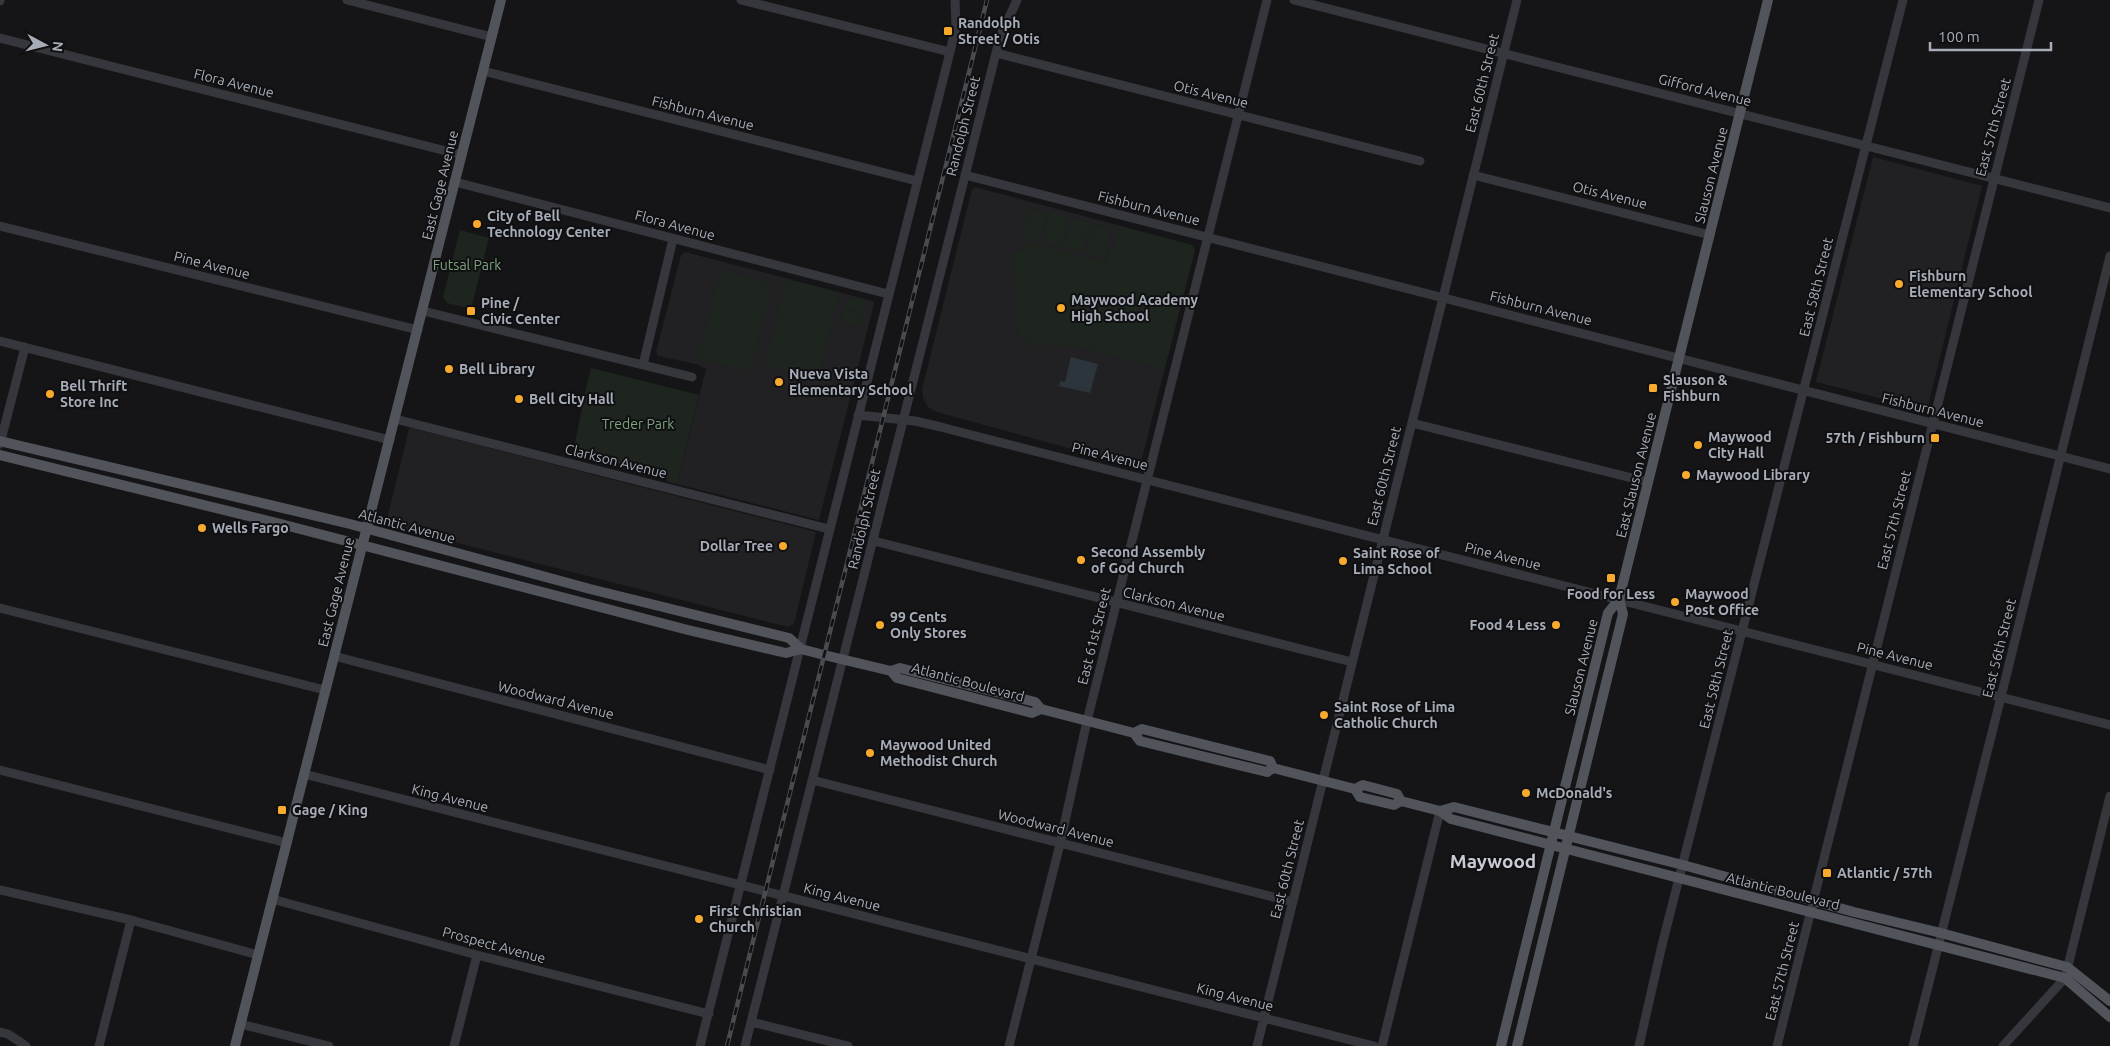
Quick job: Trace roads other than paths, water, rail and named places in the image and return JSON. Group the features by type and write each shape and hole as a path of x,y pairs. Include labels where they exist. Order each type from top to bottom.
{"main road":[{"name":"East Gage Avenue","path":"234,1046 501,0"},
{"name":"Slauson Avenue","path":"1680,358 1768,0"},
{"name":"East Slauson Avenue","path":"1619,599 1680,358"},
{"name":"Atlantic Avenue","path":"0,442 367,529 590,589 789,638 801,649 841,660"},
{"name":"Atlantic Avenue","path":"0,455 363,545 741,643 786,653 801,649"},
{"path":"100,479 106,474 127,478 136,474"},
{"name":"Slauson Avenue","path":"1501,1046 1608,613 1619,599"},
{"name":"Slauson Avenue","path":"1517,1046 1623,614 1619,599"},
{"name":"Atlantic Boulevard","path":"841,660 891,671 897,678 1032,713 1041,709 1134,733 1142,741 1267,772 1273,768 1355,789 1363,785 1397,794 1401,801 1440,811 1451,819 2065,978 2110,1017"},
{"name":"Atlantic Boulevard","path":"1440,811 1454,807 1555,832 2067,967 2110,1001"}],"street":[{"path":"347,0 492,36"},
{"path":"741,0 950,52"},
{"path":"700,1046 950,52 956,26 955,0"},
{"name":"Randolph Street","path":"745,1046 841,660 874,542 902,419 996,53 1000,38 1017,0"},
{"name":"East 61st Street","path":"1009,1046 1060,844 1087,721 1267,0"},
{"name":"Gifford Avenue","path":"1294,0 2110,208"},
{"name":"East 60th Street","path":"1257,1046 1517,0"},
{"name":"East 58th Street","path":"1639,1046 1662,945 1804,392 1902,0"},
{"name":"East 57th Street","path":"1777,1046 2039,0"},
{"name":"Flora Avenue","path":"0,38 462,154"},
{"name":"Otis Avenue","path":"996,53 1420,162"},
{"name":"Fishburn Avenue","path":"483,70 917,181"},
{"name":"Fishburn Avenue","path":"965,175 1680,358 1804,392 2110,469"},
{"name":"Otis Avenue","path":"1473,175 1710,235"},
{"name":"Flora Avenue","path":"455,182 888,294"},
{"name":"Pine Avenue","path":"0,226 418,330"},
{"path":"643,365 673,239"},
{"name":"East 56th Street","path":"1912,1046 2110,256"},
{"path":"423,311 692,377"},
{"path":"0,341 390,440"},
{"path":"0,442 25,347"},
{"name":"Pine Avenue","path":"858,415 902,419 1147,480 1254,509 1619,599 2110,725"},
{"name":"Clarkson Avenue","path":"395,419 829,529"},
{"path":"1412,423 1648,482"},
{"name":"Clarkson Avenue","path":"874,542 1352,662"},
{"path":"0,608 326,690"},
{"name":"Woodward Avenue","path":"334,656 770,770"},
{"path":"0,770 286,842"},
{"name":"King Avenue","path":"304,774 1374,1046"},
{"name":"Woodward Avenue","path":"812,780 1292,902"},
{"path":"2003,1046 2065,978 2110,796"},
{"path":"1382,1046 1440,811"},
{"path":"0,890 131,920 258,955"},
{"name":"Prospect Avenue","path":"272,899 477,955 709,1014"},
{"path":"99,1046 131,920"},
{"path":"454,1046 477,955"},
{"path":"751,1022 848,1046"},
{"path":"240,1024 329,1046"},
{"path":"0,1032 8,1034 26,1046"}],"railway":[{"path":"727,1046 987,0"}],"place":[{"name":"Randolph Street / Otis","path":"948,31"},
{"name":"City of Bell Technology Center","path":"477,224"},
{"name":"Fishburn Elementary School","path":"1899,284"},
{"name":"Maywood Academy High School","path":"1061,308"},
{"name":"Pine / Civic Center","path":"471,311"},
{"name":"Bell Library","path":"449,369"},
{"name":"Nueva Vista Elementary School","path":"779,382"},
{"name":"Slauson & Fishburn","path":"1653,388"},
{"name":"Bell Thrift Store Inc","path":"50,394"},
{"name":"Bell City Hall","path":"519,399"},
{"name":"57th / Fishburn","path":"1935,438"},
{"name":"Maywood City Hall","path":"1698,445"},
{"name":"Maywood Library","path":"1686,475"},
{"name":"Wells Fargo","path":"202,528"},
{"name":"Dollar Tree","path":"783,546"},
{"name":"Second Assembly of God Church","path":"1081,560"},
{"name":"Saint Rose of Lima School","path":"1343,561"},
{"name":"Food for Less","path":"1611,578"},
{"name":"Maywood Post Office","path":"1675,602"},
{"name":"99 Cents Only Stores","path":"880,625"},
{"name":"Food 4 Less","path":"1556,625"},
{"name":"Saint Rose of Lima Catholic Church","path":"1324,715"},
{"name":"Maywood United Methodist Church","path":"870,753"},
{"name":"McDonald's","path":"1526,793"},
{"name":"Gage / King","path":"282,810"},
{"name":"Atlantic / 57th","path":"1827,873"},
{"name":"First Christian Church","path":"699,919"}],"district":[{"name":"Maywood","path":"1493,861"}],"park label":[{"name":"Futsal Park","path":"467,265"},
{"name":"Treder Park","path":"638,424"}]}
